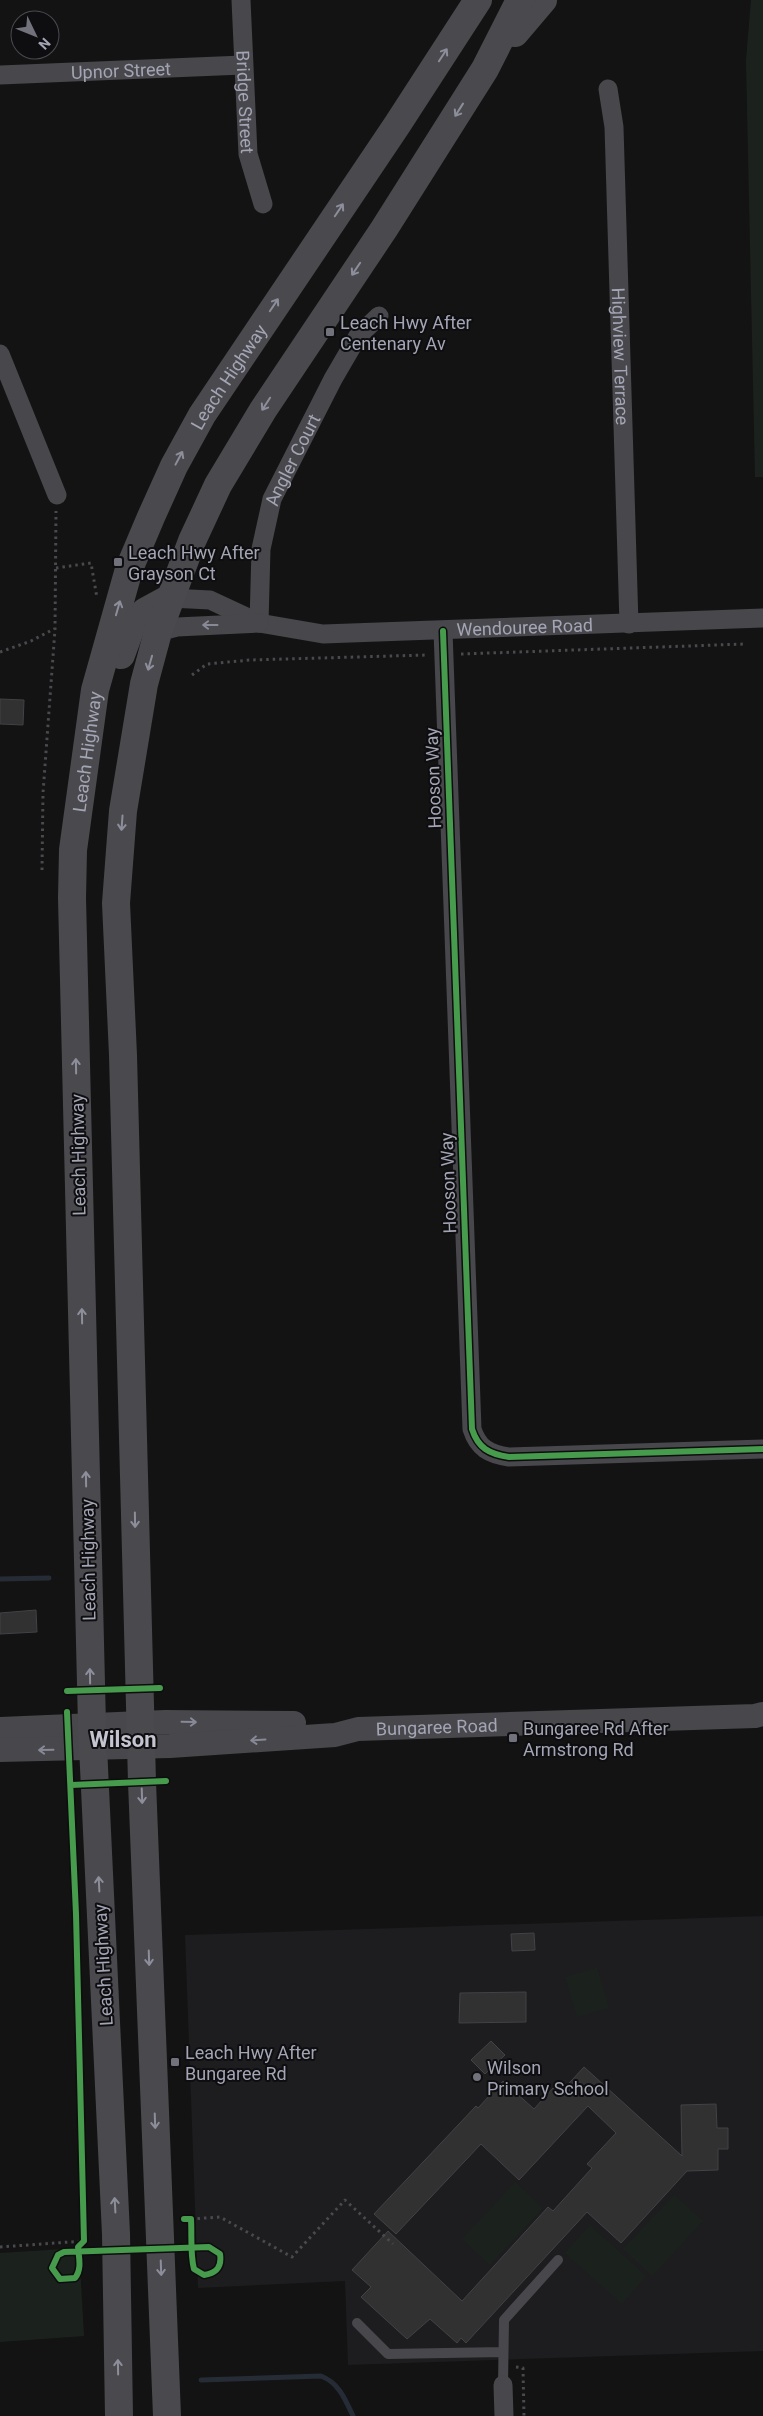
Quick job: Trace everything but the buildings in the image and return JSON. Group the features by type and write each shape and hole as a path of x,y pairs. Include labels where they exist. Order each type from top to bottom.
{"highway":[{"name":"Leach Highway","path":"119,2416 116,2234 92,1737 72,898 73,850 95,690 129,570 174,466 202,415 237,360 397,125 478,0"},
{"path":"166,2416 140,1735 123,1055 116,903 123,811 135,727 158,632 192,541 218,485 263,410 384,228 485,69 520,0"},
{"path":"485,69 543,0"},
{"path":"83,775 106,696 133,622 146,610 170,598"}],"street":[{"name":"Bridge Street","path":"241,0 248,154 263,204"},
{"name":"Upnor Street","path":"0,75 243,65"},
{"name":"Highview Terrace","path":"608,89 614,126 629,624"},
{"name":"Angler Court","path":"259,623 261,549 272,499 333,379 358,336 379,316"},
{"path":"0,354 5,378 57,495"},
{"name":"Wendouree Road","path":"170,598 210,600 259,623"},
{"name":"Wendouree Road","path":"158,632 177,627 259,623 324,634 763,618"},
{"name":"Hooson Way","path":"443,631 472,1429 475,1440 488,1452 509,1457 763,1449"},
{"name":"Bungaree Road","path":"0,1750 92,1737 140,1735 335,1735 358,1729 760,1716"},
{"name":"Bungaree Road","path":"0,1729 92,1737"},
{"path":"503,2385 504,2416"}],"lane":[{"path":"503,2385 502,2352 504,2320 558,2260"},
{"path":"357,2323 388,2354 502,2352"}],"path":[{"path":"42,870 43,793 55,629 57,495"},
{"path":"56,568 91,563 98,604"},
{"path":"0,652 31,641 55,629"},
{"path":"192,675 207,664 250,660 745,644"},
{"path":"192,2229 188,2220 220,2217 292,2257 345,2200 393,2244"},
{"path":"78,2247 84,2240 83,2231"},
{"path":"0,2247 84,2240"}],"shaded area":[{"path":"751,0 763,0 763,477 755,477 746,60"},
{"name":"Wilson Primary School","path":"763,1916 763,2351 348,2365 345,2281 198,2288 185,1935"},
{"path":"597,1968 609,2008 577,2017 565,1977"},
{"path":"515,2182 543,2208 490,2265 462,2239"},
{"path":"674,2195 703,2221 652,2276 623,2249"},
{"path":"590,2225 646,2276 622,2304 565,2253"},
{"path":"79,2248 84,2336 0,2342 0,2253"}],"waterway":[{"path":"0,1579 49,1578"},
{"path":"201,2380 321,2376 337,2387 353,2416"}],"cycle path":[{"path":"443,631 472,1429 474,1436 485,1449 509,1457 763,1449"},
{"path":"67,1691 160,1688"},
{"path":"67,1712 76,1914 84,2241 78,2247 78,2251 79,2255 79,2267 75,2278 60,2279 52,2268 58,2255 64,2252 209,2247 220,2254 218,2269 212,2273 204,2275 194,2269 193,2263 192,2251 191,2245 191,2219 184,2219"},
{"path":"71,1785 166,1781"}],"place":[{"name":"Leach Hwy After Centenary Av","path":"330,332"},
{"name":"Leach Hwy After Grayson Ct","path":"118,562"},
{"name":"Bungaree Rd After Armstrong Rd","path":"513,1738"},
{"name":"Leach Hwy After Bungaree Rd","path":"175,2062"},
{"name":"Wilson Primary School","path":"477,2077"}],"district":[{"name":"Wilson","path":"123,1739"}]}
